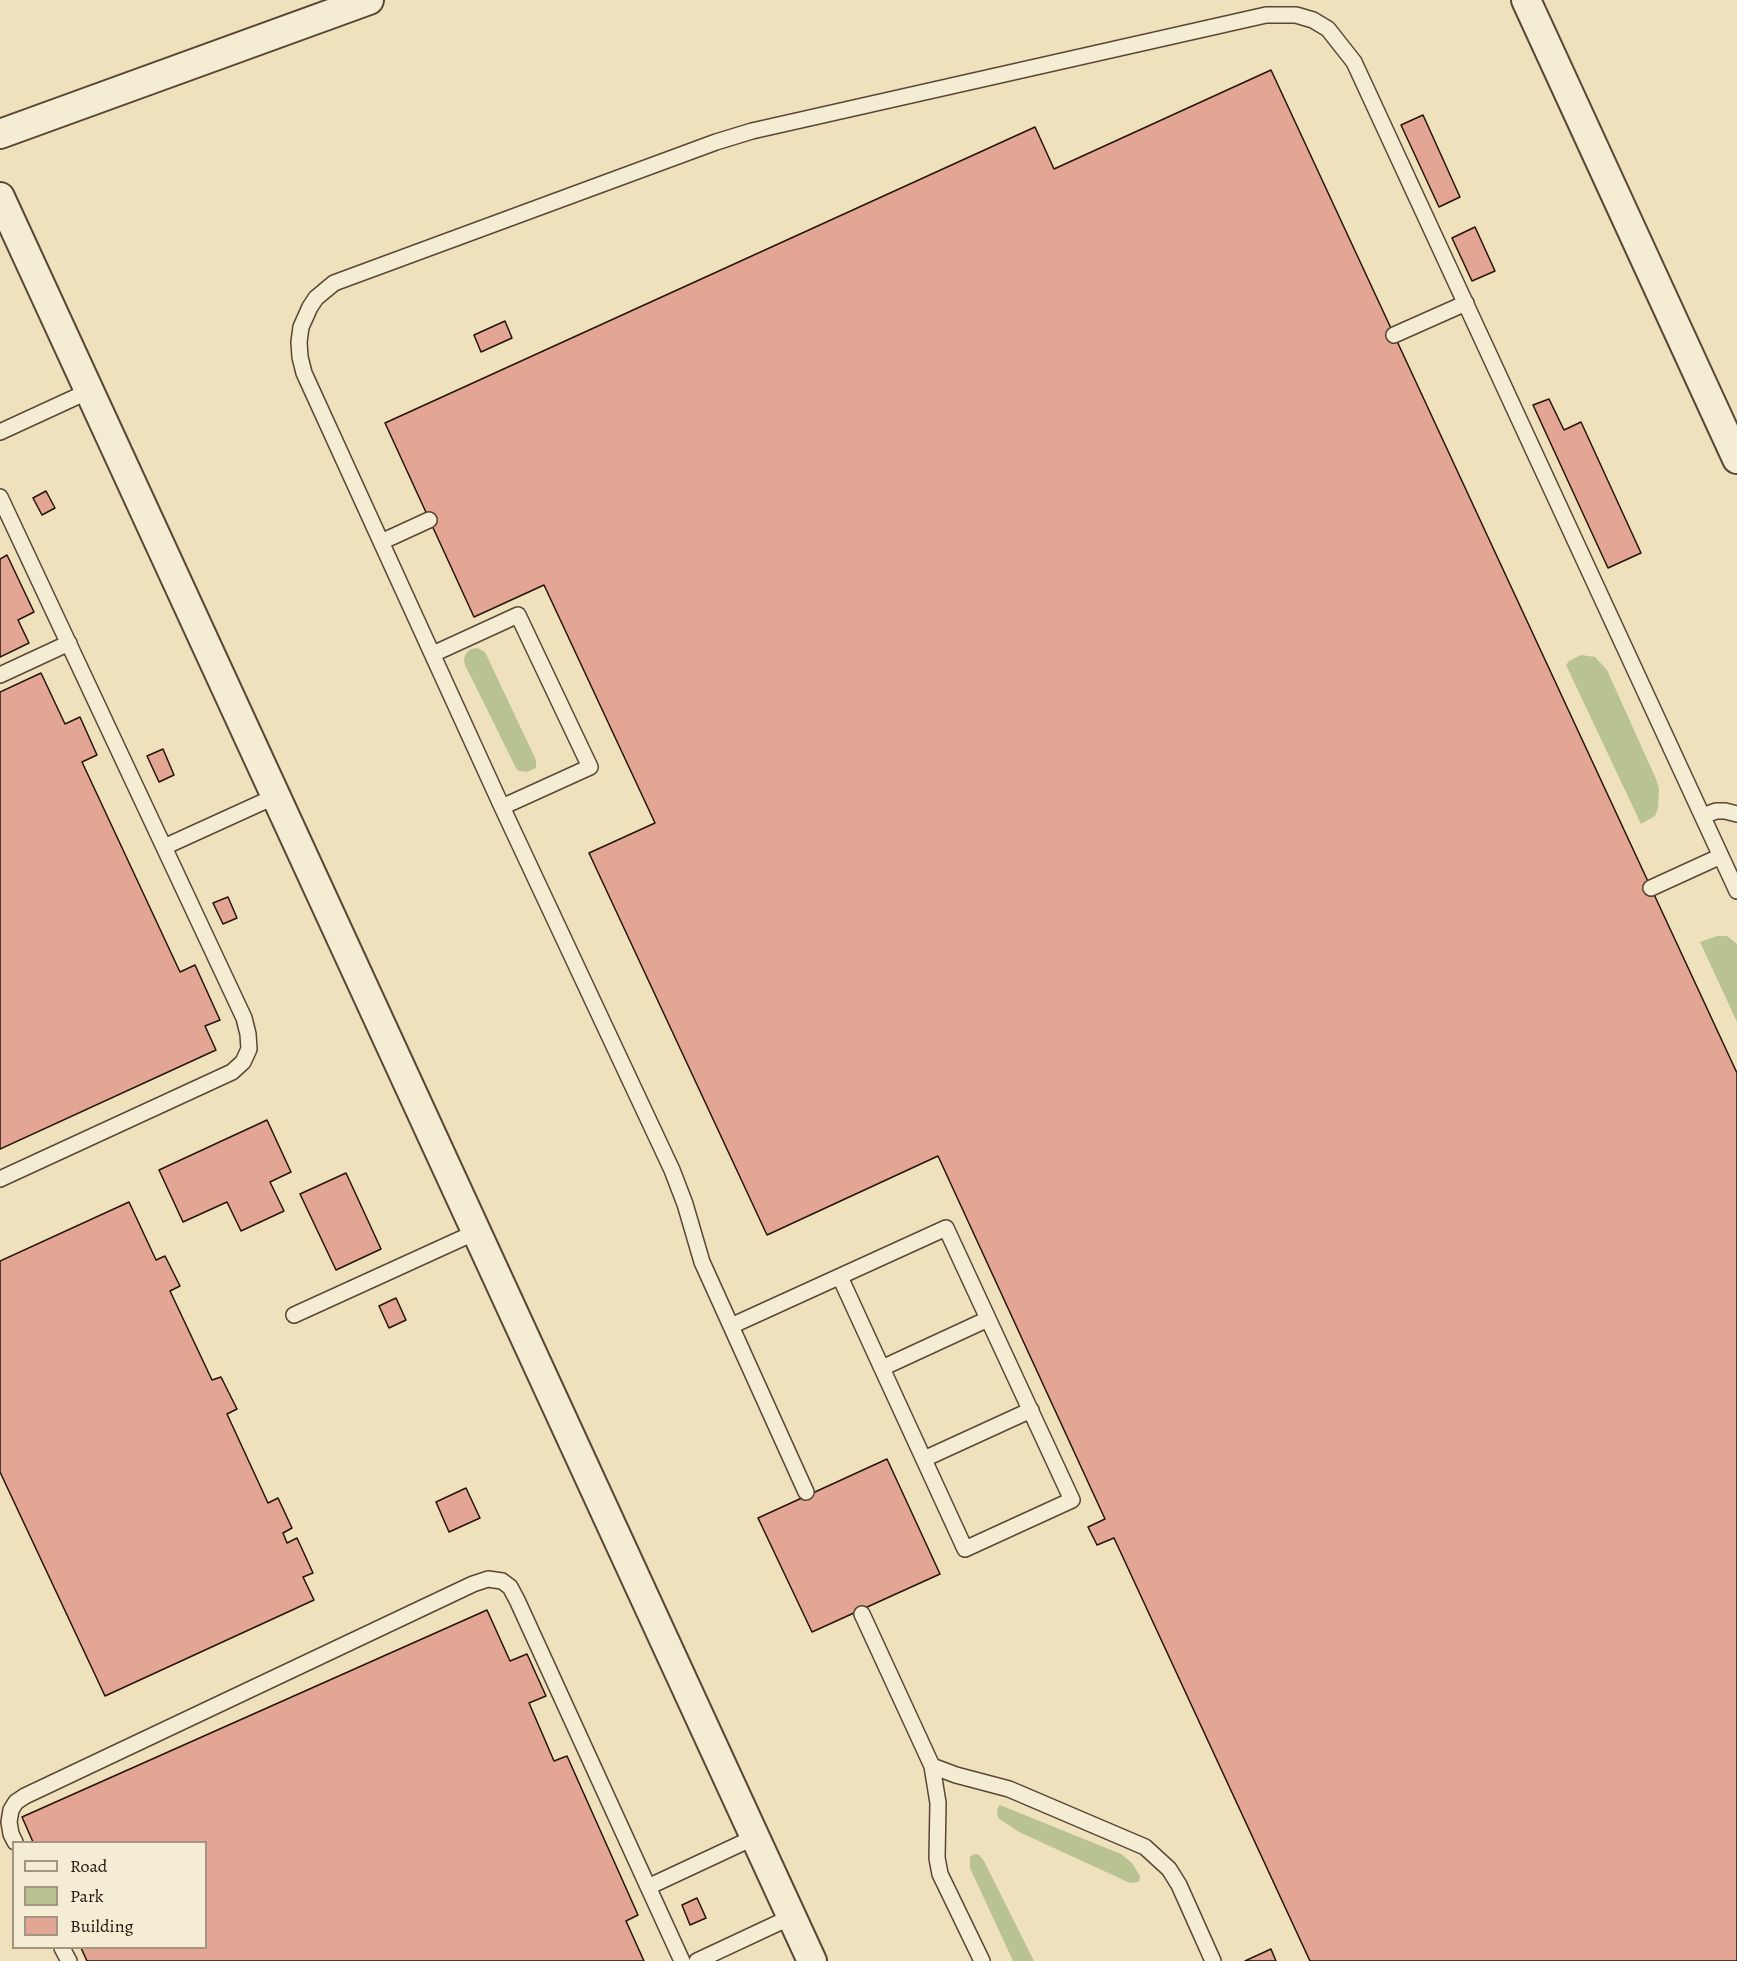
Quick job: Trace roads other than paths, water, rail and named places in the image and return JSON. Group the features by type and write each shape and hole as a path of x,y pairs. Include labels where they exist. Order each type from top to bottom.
{"street":[{"path":"0,134 369,0"},
{"path":"1526,0 1737,459"},
{"path":"0,197 812,1961"}],"lane":[{"path":"806,1492 702,1262 685,1204 672,1170 502,807 304,373 299,342 306,316 316,298 334,283 716,142 752,131 1254,18 1280,14 1296,15 1313,20 1328,29 1354,62 1737,891"},
{"path":"1394,335 1466,303"},
{"path":"0,432 89,391"},
{"path":"0,497 244,1018 249,1049 243,1062 232,1072 0,1179"},
{"path":"381,542 429,520"},
{"path":"433,654 518,615 590,767 502,807"},
{"path":"0,675 69,643"},
{"path":"164,847 276,796"},
{"path":"1702,816 1725,811 1737,814"},
{"path":"1651,888 1721,856"},
{"path":"731,1326 946,1228 1072,1500 965,1549 840,1277"},
{"path":"294,1315 477,1232"},
{"path":"882,1368 988,1319"},
{"path":"924,1459 1031,1410"},
{"path":"14,1841 9,1822 11,1810 16,1802 25,1796 474,1584 488,1579 502,1581 510,1587 517,1600 682,1961"},
{"path":"862,1614 932,1766 938,1803 937,1858 940,1874 982,1961"},
{"path":"932,1766 1008,1789 1145,1847 1169,1869 1179,1885 1213,1961"},
{"path":"648,1887 755,1837"},
{"path":"698,1961 791,1917"}]}
